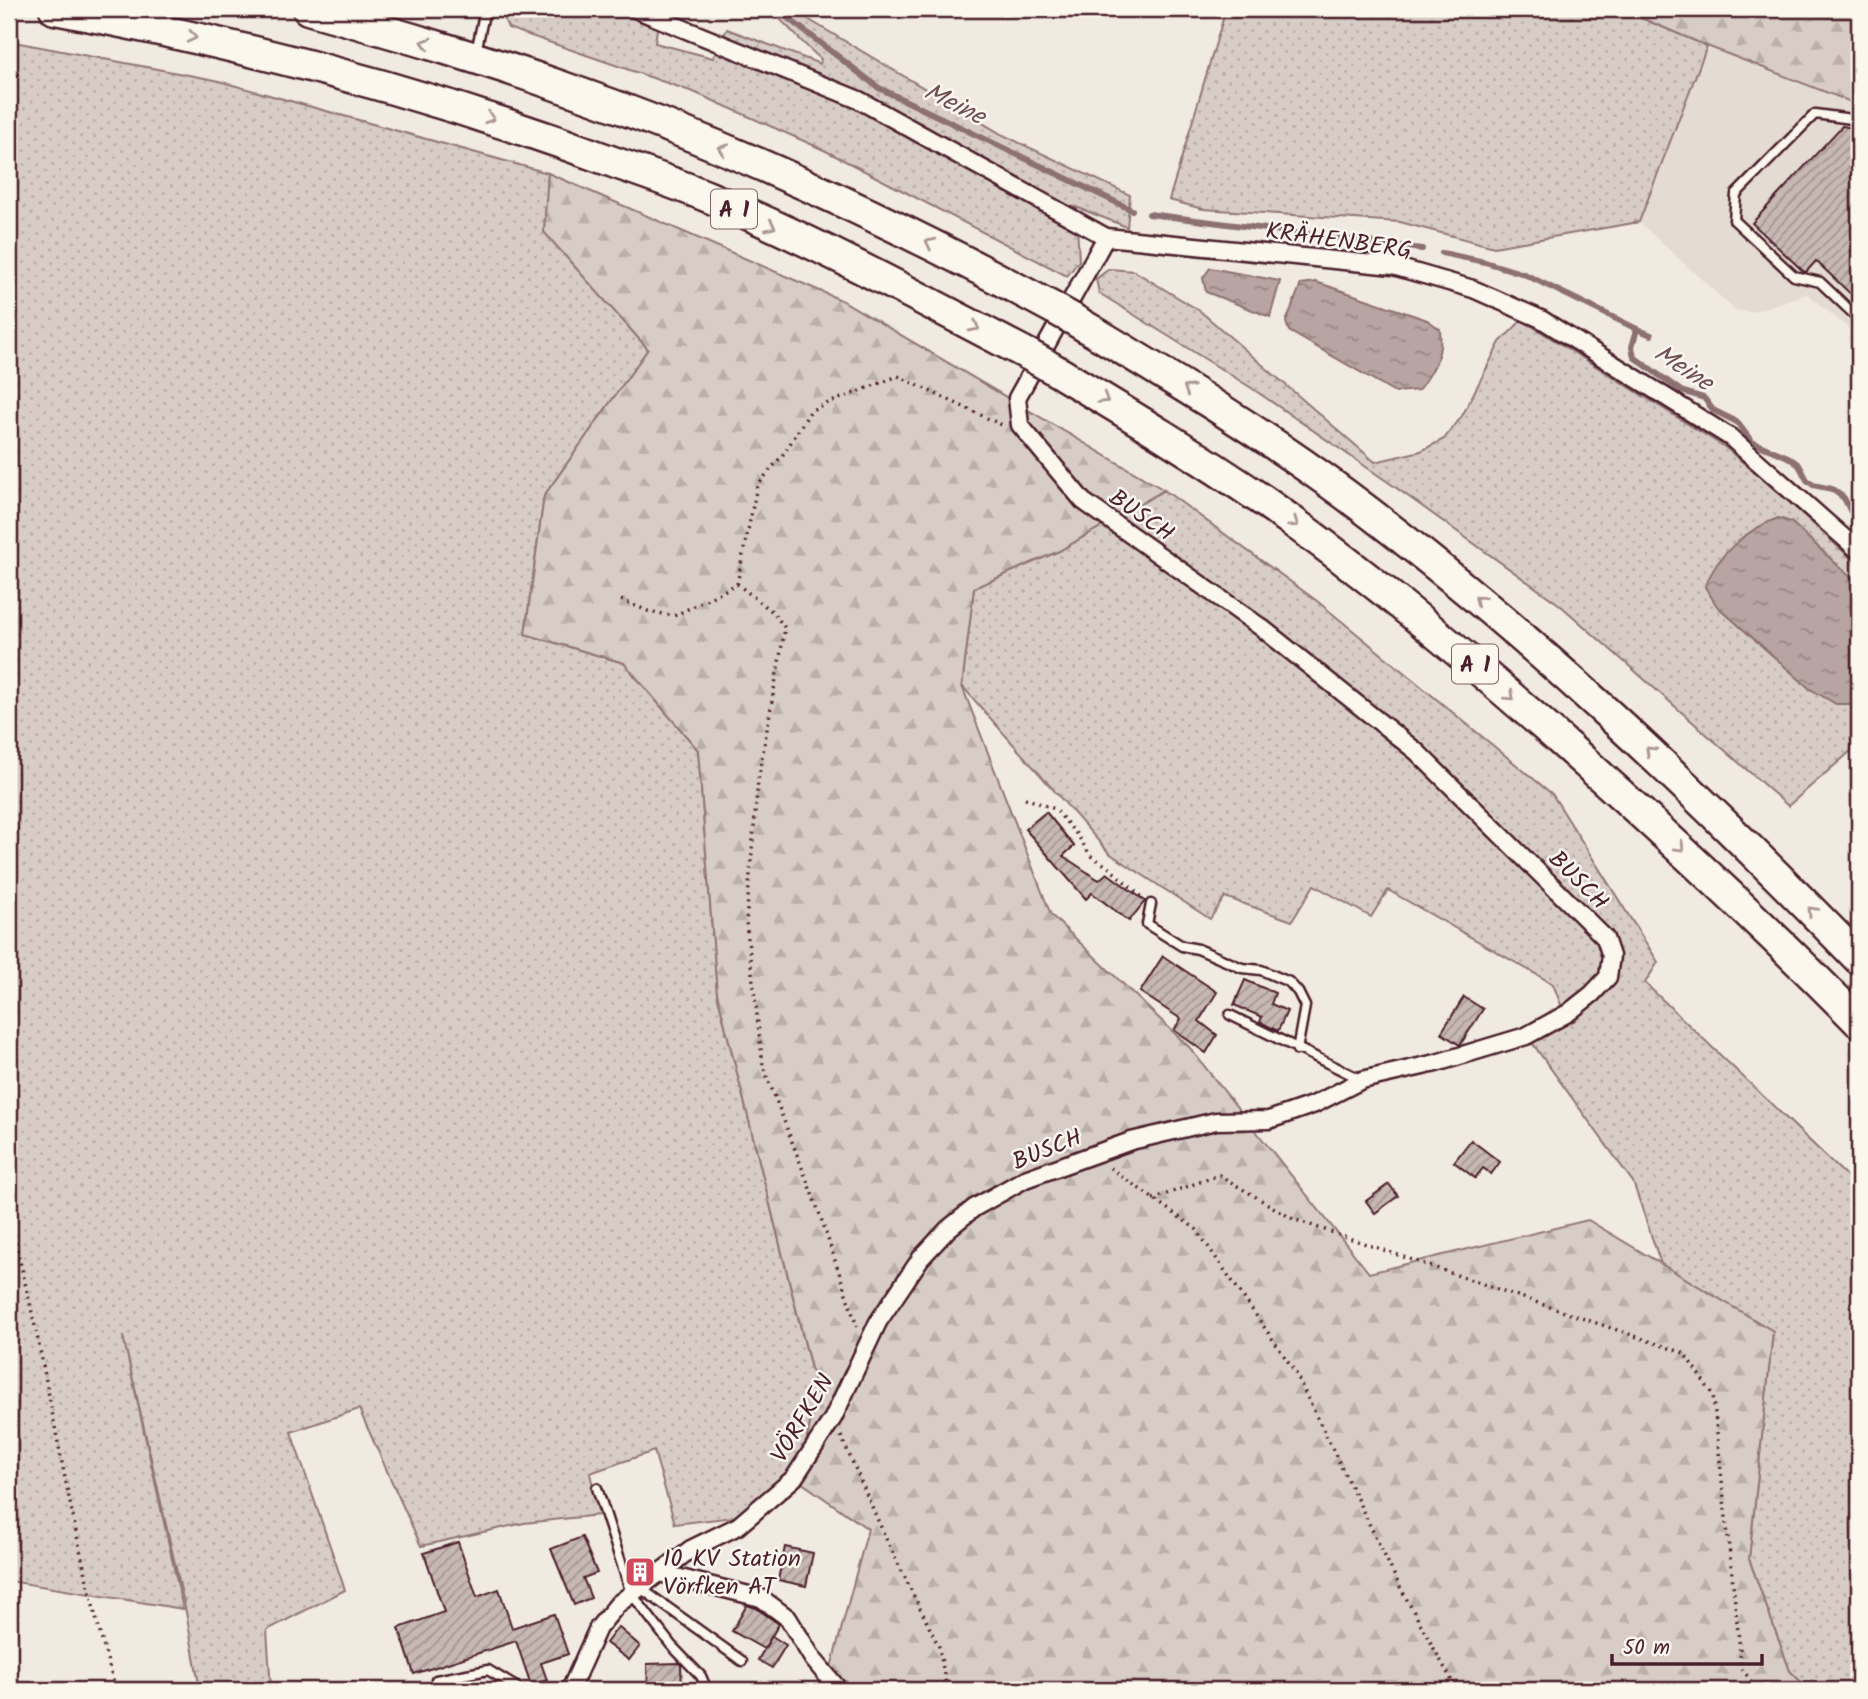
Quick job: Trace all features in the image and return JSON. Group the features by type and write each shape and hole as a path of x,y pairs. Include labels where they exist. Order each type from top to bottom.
{"highway":[{"name":"A 1","path":"55,9 295,60 425,96 552,139 710,198 865,268 1037,360 1180,444 1267,503 1344,560 1472,662 1654,823 1859,1022"},
{"name":"A 1","path":"308,9 561,86 719,147 870,212 1063,313 1178,383 1344,494 1534,645 1751,848 1859,959"}],"street":[{"path":"635,9 859,100 1106,237"},
{"name":"BUSCH","path":"878,1322 921,1258 948,1229 974,1208 1025,1180 1131,1141 1216,1121 1269,1119 1315,1104 1362,1080 1436,1063 1526,1036 1568,1013 1608,977 1611,956 1605,938 1417,752 1262,628 1083,500 1020,425 1017,398 1106,237"},
{"name":"KRÄHENBERG","path":"1106,237 1393,266 1473,289 1541,319 1730,437 1859,551"},
{"name":"VÖRFKEN","path":"570,1690 598,1628 618,1604 691,1549 738,1526 794,1478 833,1418 878,1322"},
{"path":"660,1573 761,1598 788,1618 813,1659 839,1690"}],"lane":[{"path":"474,58 485,9"},
{"path":"1859,120 1815,114 1736,194 1734,220 1794,276 1820,282 1859,319"},
{"path":"1151,904 1147,924 1182,946 1198,949 1242,968 1261,970 1289,982 1305,1006 1297,1050"},
{"path":"1230,1015 1362,1080"},
{"path":"597,1488 635,1590 671,1645 701,1676 707,1690"},
{"path":"635,1590 742,1661"},
{"path":"436,1680 488,1670 521,1690"}],"path":[{"path":"737,584 757,486 785,452 811,410 898,376 1032,439"},
{"path":"621,600 648,611 674,616 737,584"},
{"path":"737,584 773,612 785,628 758,780 747,922 763,1066 819,1212 857,1329"},
{"path":"1025,798 1055,809 1091,856 1107,866 1151,904"},
{"path":"1091,1155 1196,1229 1294,1370 1401,1587 1457,1690"},
{"path":"1153,1199 1219,1175 1293,1219 1684,1353 1713,1395 1742,1669 1758,1690"},
{"path":"9,1214 38,1343 61,1469 97,1626 116,1690"},
{"path":"833,1418 887,1541 939,1647 947,1690"}],"shaded area":[{"path":"1707,46 1859,105 1859,337 1807,294 1751,312 1735,310 1639,222"}],"green space":[{"path":"500,9 660,9 655,43 713,58 727,29 820,64 821,59 769,9 795,9 1003,135 1130,195 1127,227 1076,207 1079,261 1067,276 824,150 696,93 508,28"},
{"path":"1226,9 1496,9 1518,18 1523,9 1620,9 1707,46 1639,222 1494,247 1400,222 1203,209 1169,200"},
{"path":"1620,9 1859,9 1859,105 1707,46"},
{"path":"9,41 215,80 548,173 544,232 648,349 544,496 525,634 624,663 698,750 717,993 817,1393 798,1480 734,1517 675,1524 654,1451 590,1473 599,1515 524,1523 421,1546 359,1409 291,1432 345,1590 267,1630 271,1690 200,1690 186,1612 123,1336 183,1609 9,1581"},
{"path":"548,173 843,301 1164,490 1059,551 974,588 962,686 1051,915 1189,1047 1369,1273 1588,1220 1773,1331 1749,1559 1790,1671 1809,1690 825,1690 868,1529 798,1480 817,1392 717,993 698,750 624,663 525,634 544,496 648,349 544,232"},
{"path":"1109,269 1134,271 1200,311 1375,462 1421,451 1444,439 1462,416 1500,342 1522,320 1726,448 1859,566 1859,744 1788,806 1560,605 1250,387 1099,293 1096,279"},
{"path":"1164,490 1317,601 1552,794 1658,962 1645,983 1859,1188 1859,1690 1809,1690 1790,1671 1749,1559 1773,1331 1661,1264 1633,1182 1525,1033 1564,1013 1553,984 1388,890 1371,917 1314,885 1292,921 1225,897 1210,919 1109,853 962,686 974,588 1059,551"}],"water":[{"path":"1210,268 1280,281 1270,317 1206,292 1203,278"},
{"path":"1316,282 1427,320 1440,329 1440,347 1436,362 1419,390 1395,392 1289,331 1286,322 1301,284"},
{"path":"1778,518 1791,522 1859,585 1859,701 1853,704 1836,704 1810,689 1717,606 1705,587 1717,564 1734,545 1755,529"}],"building":[{"path":"1842,126 1859,129 1859,302 1816,261 1806,272 1803,271 1752,223"},
{"path":"1046,812 1074,846 1063,856 1099,880 1107,873 1145,901 1129,921 1092,893 1086,899 1025,829"},
{"path":"1163,956 1217,992 1199,1021 1217,1035 1206,1053 1174,1030 1181,1019 1140,992"},
{"path":"1245,980 1275,993 1271,1004 1287,1011 1278,1031 1260,1022 1262,1017 1234,1005"},
{"path":"1464,997 1483,1009 1460,1045 1441,1033"},
{"path":"1471,1140 1500,1162 1491,1174 1483,1168 1475,1178 1454,1162"},
{"path":"1389,1184 1398,1196 1375,1213 1366,1201"},
{"path":"582,1537 597,1573 583,1578 591,1598 574,1605 551,1549"},
{"path":"458,1542 477,1597 499,1589 512,1628 554,1614 568,1654 541,1663 547,1680 531,1685 516,1641 414,1674 399,1628 444,1612 424,1553"},
{"path":"785,1547 813,1553 806,1586 778,1580"},
{"path":"747,1605 779,1624 764,1649 732,1631"},
{"path":"618,1627 640,1646 629,1660 606,1643"},
{"path":"772,1636 786,1645 772,1668 758,1660"},
{"path":"679,1663 682,1690 648,1690 647,1664"}],"waterway":[{"name":"Meine","path":"776,9 879,88 1132,210"},
{"name":"Meine","path":"1149,214 1422,249"},
{"name":"Meine","path":"1442,253 1524,274 1637,329 1632,347 1634,357 1681,391 1704,398 1713,410 1737,422 1752,442 1788,457 1799,465 1813,485 1832,489 1844,498 1859,528"},
{"path":"1637,329 1651,335"}],"place":[{"name":"10 KV Station Vörfken AT","path":"640,1572"}]}
